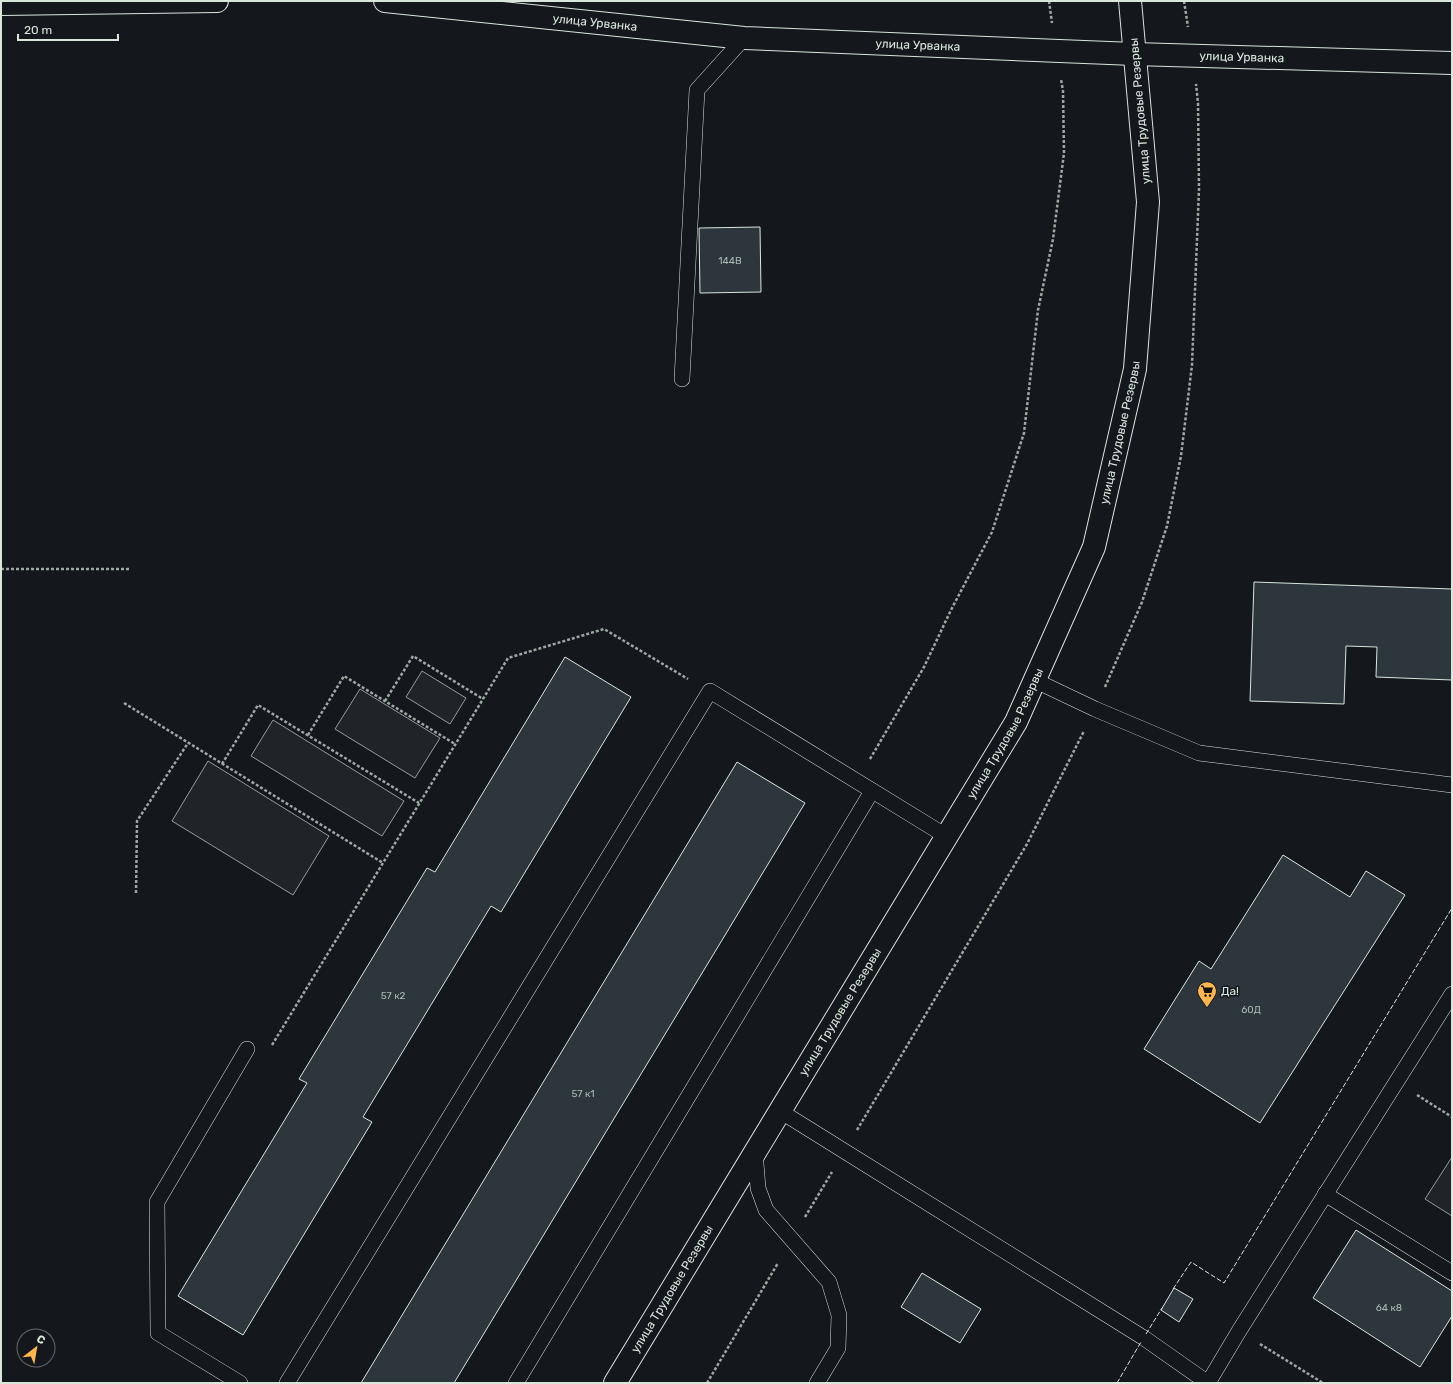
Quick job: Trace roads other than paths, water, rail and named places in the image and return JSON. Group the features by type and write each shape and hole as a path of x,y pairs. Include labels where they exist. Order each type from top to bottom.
{"street":[{"path":"1,4 217,1"},
{"name":"улица Урванка","path":"385,1 744,38 1134,54 1452,63"},
{"name":"улица Трудовые Резервы","path":"615,1383 1016,722 1094,547 1135,369 1148,202 1130,1"}],"lane":[{"path":"682,379 697,90 744,38"},
{"path":"1034,680 1094,709 1200,753 1452,785"},
{"path":"287,1383 710,692 946,836"},
{"path":"516,1383 872,791"},
{"path":"780,1111 1144,1338 1208,1383 1239,1331 1452,994"},
{"path":"240,1383 158,1333 157,1202 248,1050"},
{"path":"755,1151 758,1188 766,1210 829,1282 839,1315 838,1348 817,1383"},
{"path":"1325,1194 1452,1274"}],"place":[{"name":"Да!","path":"1207,1008"}]}
